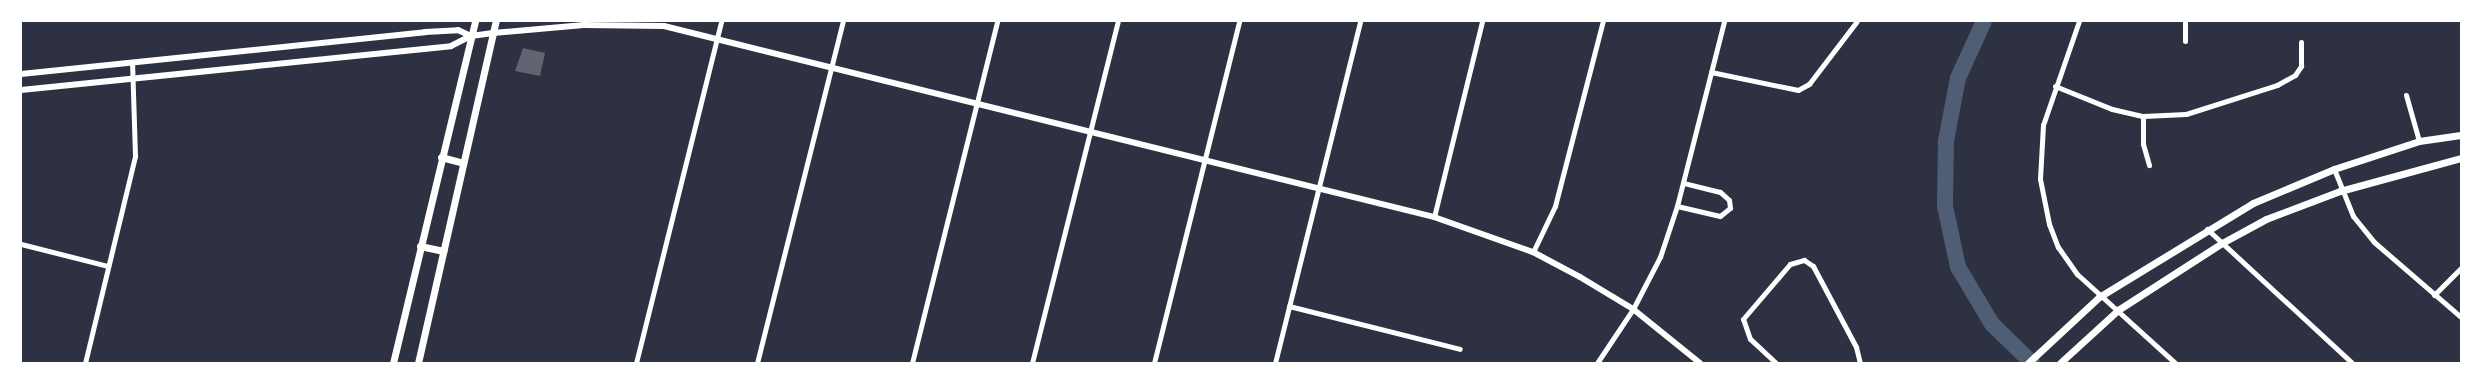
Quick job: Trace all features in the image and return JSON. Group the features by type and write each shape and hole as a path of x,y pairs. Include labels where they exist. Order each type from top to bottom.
{"main road":[{"path":"393,363 475,21"},
{"path":"418,363 496,21"},
{"path":"2028,363 2099,297 2207,229 2253,203 2334,169 2419,141 2461,135"},
{"path":"441,158 463,163"},
{"path":"2060,363 2118,310 2222,243 2266,219 2340,190 2461,158"},
{"path":"420,246 443,251"}],"street":[{"path":"636,363 721,21"},
{"path":"757,363 843,21"},
{"path":"912,363 997,21"},
{"path":"1032,363 1118,21"},
{"path":"1154,363 1239,21"},
{"path":"1275,363 1360,21"},
{"path":"1434,218 1482,21"},
{"path":"1532,252 1555,206 1604,21"},
{"path":"1596,363 1633,309 1660,257 1677,206 1724,21"},
{"path":"1711,72 1798,90 1809,84 1856,21"},
{"path":"2078,21 2043,125 2040,158 2043,203 2058,246 2077,274 2099,297 2118,310 2175,363"},
{"path":"2185,21 2185,41"},
{"path":"21,90 451,46 471,36 493,33 618,24 664,26 832,66 977,105 1434,218 1532,252 1633,309 1700,363"},
{"path":"21,74 425,32 458,30 471,36"},
{"path":"2055,86 2112,109 2143,116 2194,112 2277,85 2295,75 2301,66 2301,42"},
{"path":"85,363 134,156 132,62"},
{"path":"2406,95 2419,141"},
{"path":"2143,116 2143,144 2149,165"},
{"path":"2334,169 2340,190 2353,216 2374,242 2461,317"},
{"path":"1677,206 1720,216 1730,208 1729,200 1720,192 1683,183"},
{"path":"2207,229 2352,363"},
{"path":"21,244 108,266"},
{"path":"1776,363 1750,339 1743,319 1790,264 1804,260 1814,266 1856,348 1860,363"},
{"path":"2434,294 2461,268"},
{"path":"1289,306 1460,349"}],"building":[{"path":"523,48 545,53 540,76 515,71"}],"waterway":[{"path":"1984,21 1958,78 1946,141 1945,206 1958,267 1992,324 2032,363"}]}
